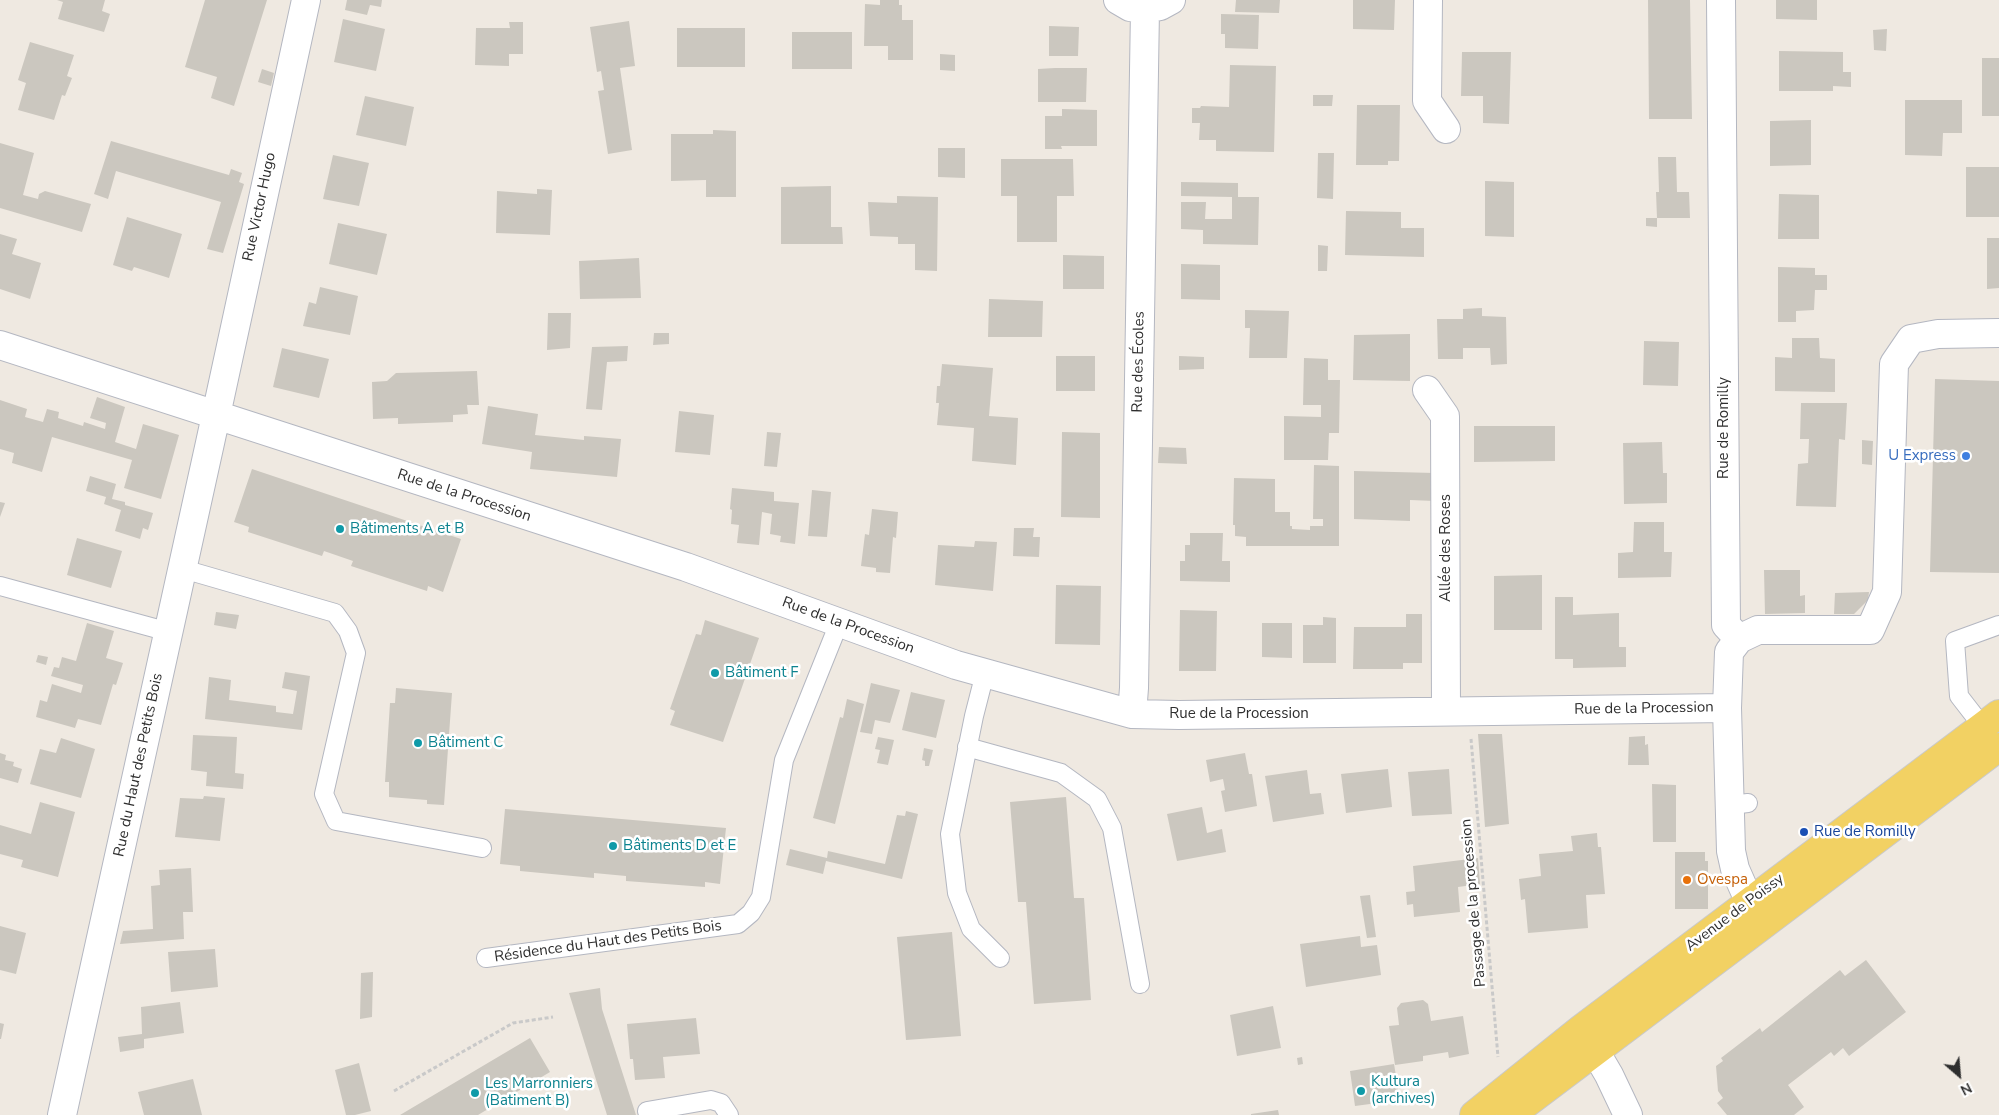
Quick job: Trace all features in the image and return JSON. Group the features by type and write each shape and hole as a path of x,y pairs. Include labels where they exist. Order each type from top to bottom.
{"main road":[{"name":"Avenue de Poissy","path":"1474,1115 1506,1104 1994,729"}],"street":[{"name":"Rue Victor Hugo","path":"216,414 306,0"},
{"path":"1118,0 1130,7 1146,9 1160,6 1171,0"},
{"path":"1428,0 1427,101 1446,129"},
{"name":"Rue de Romilly","path":"1721,0 1726,625 1739,639"},
{"name":"Rue des Écoles","path":"1132,714 1146,9"},
{"path":"1758,912 1735,869 1731,852 1740,804 1727,708 1729,652 1739,639 1758,630 1870,630 1887,592 1894,364 1911,339 1938,334 1999,333"},
{"name":"Rue de la Procession","path":"0,345 686,567 956,665 1132,714 1727,708"},
{"name":"Allée des Roses","path":"1427,390 1445,416 1458,711"},
{"name":"Rue du Haut des Petits Bois","path":"62,1115 216,414"},
{"path":"1588,1040 1609,1075 1628,1115"}],"lane":[{"path":"183,569 335,613 348,631 356,653 324,794 336,821 482,848"},
{"path":"0,586 169,632"},
{"name":"Résidence du Haut des Petits Bois","path":"486,958 738,924 751,913 761,896 784,760 839,622"},
{"path":"1994,729 1959,696 1955,641 1999,625"},
{"path":"984,673 950,834 957,893 971,929 1000,958"},
{"path":"967,747 1061,773 1097,798 1112,828 1140,984"},
{"path":"648,1111 711,1100 721,1103 729,1115"}],"path":[{"name":"Passage de la procession","path":"1458,711 1506,1104"},
{"path":"394,1090 513,1022 553,1017"}],"building":[{"path":"57,0 105,0 102,11 110,14 104,32 58,19 63,2"},
{"path":"205,0 267,0 234,106 211,98 217,77 185,67"},
{"path":"347,0 382,0 381,7 370,5 367,15 345,10"},
{"path":"880,0 899,0 899,5 902,5 902,20 913,20 913,60 888,60 888,46 864,46 865,4 880,5"},
{"path":"1236,0 1280,0 1279,13 1235,12"},
{"path":"1353,0 1395,0 1394,30 1353,29"},
{"path":"1648,0 1690,0 1692,119 1649,119"},
{"path":"1776,0 1817,0 1817,20 1776,19"},
{"path":"1221,14 1259,15 1258,49 1225,48 1225,34 1221,34"},
{"path":"343,19 385,29 376,71 334,62"},
{"path":"629,21 635,66 620,68 632,150 608,154 598,91 604,90 601,71 597,72 590,27"},
{"path":"509,22 523,22 523,54 509,54 509,66 475,65 476,28 510,28"},
{"path":"1049,26 1079,27 1078,56 1049,56"},
{"path":"677,28 745,28 745,67 677,67"},
{"path":"1887,29 1886,51 1874,50 1873,30"},
{"path":"792,32 852,32 852,69 792,69"},
{"path":"30,42 74,55 67,76 72,78 65,96 62,95 54,120 18,110 26,83 18,80"},
{"path":"1779,51 1843,52 1843,72 1851,72 1851,87 1833,86 1833,91 1779,91"},
{"path":"1462,52 1511,52 1509,124 1483,123 1483,96 1461,96"},
{"path":"940,54 955,55 955,71 940,70"},
{"path":"1982,58 1999,58 1999,116 1982,116"},
{"path":"1230,65 1276,66 1274,152 1216,151 1216,140 1199,140 1200,123 1192,123 1192,108 1200,108 1201,106 1229,107"},
{"path":"1087,68 1086,102 1038,102 1038,69"},
{"path":"262,69 274,73 271,86 258,82"},
{"path":"1313,95 1333,95 1332,106 1313,106"},
{"path":"365,96 414,107 406,146 356,135"},
{"path":"1905,100 1962,100 1962,133 1943,133 1942,156 1905,155"},
{"path":"1357,105 1400,105 1399,161 1388,161 1388,165 1356,165"},
{"path":"1062,109 1097,110 1097,146 1061,146 1062,149 1045,149 1045,116 1062,116"},
{"path":"1811,120 1811,165 1770,166 1770,121"},
{"path":"713,130 736,131 736,197 706,197 706,180 671,181 671,134 713,134"},
{"path":"111,141 229,175 231,169 242,173 239,182 244,184 223,253 207,249 221,202 116,171 108,199 94,194"},
{"path":"0,143 34,153 23,195 38,199 39,194 45,191 91,204 82,232 0,208"},
{"path":"938,148 965,148 965,178 938,177"},
{"path":"1318,153 1334,153 1333,199 1317,198"},
{"path":"333,155 369,163 359,206 323,199"},
{"path":"1658,157 1676,157 1677,192 1689,192 1690,218 1657,218 1656,192 1659,192"},
{"path":"1001,159 1073,159 1074,196 1057,196 1057,242 1017,242 1017,196 1001,196"},
{"path":"1966,167 1999,167 1999,217 1966,217"},
{"path":"1485,181 1514,182 1514,237 1485,236"},
{"path":"1181,182 1238,183 1238,197 1259,197 1258,245 1203,244 1203,230 1181,229 1181,202 1206,202 1205,219 1232,219 1232,197 1181,196"},
{"path":"831,186 831,227 842,227 843,244 781,244 781,187"},
{"path":"537,189 552,190 550,235 496,233 497,191 537,194"},
{"path":"1779,194 1819,195 1819,239 1778,239"},
{"path":"897,196 938,197 937,271 915,270 915,244 898,244 898,237 870,236 868,202 897,203"},
{"path":"1346,211 1401,212 1401,228 1424,228 1424,257 1345,255"},
{"path":"127,217 182,234 169,278 134,267 132,271 113,265"},
{"path":"1646,218 1657,218 1657,227 1646,226"},
{"path":"338,223 387,234 377,275 329,264"},
{"path":"0,234 17,239 12,254 41,263 30,299 0,289"},
{"path":"1987,238 1999,238 1999,288 1987,289"},
{"path":"1318,245 1328,246 1327,271 1318,271"},
{"path":"1063,255 1104,256 1104,289 1063,289"},
{"path":"639,258 641,298 580,299 579,261"},
{"path":"1181,264 1220,265 1220,300 1181,299"},
{"path":"1778,267 1815,268 1815,275 1827,275 1827,290 1815,290 1814,310 1796,311 1796,322 1778,322"},
{"path":"320,287 358,296 350,335 303,326 309,302 316,304"},
{"path":"989,299 1043,301 1042,337 988,337"},
{"path":"1482,308 1482,316 1506,317 1507,364 1491,365 1490,348 1463,348 1463,359 1438,359 1437,319 1463,319 1463,309"},
{"path":"1245,310 1289,311 1287,358 1249,358 1250,328 1245,328"},
{"path":"548,313 571,313 570,348 547,350"},
{"path":"654,333 669,333 669,344 653,345"},
{"path":"1410,334 1410,381 1353,380 1354,335"},
{"path":"1792,338 1819,338 1820,358 1835,359 1835,392 1775,391 1775,357 1792,358"},
{"path":"1644,341 1679,342 1678,386 1643,385"},
{"path":"628,346 627,361 607,362 602,410 586,409 592,347"},
{"path":"282,348 329,359 319,398 273,387"},
{"path":"1056,356 1095,356 1095,391 1056,391"},
{"path":"1179,356 1204,357 1204,369 1179,370"},
{"path":"1304,358 1328,359 1328,380 1340,380 1339,433 1329,433 1328,460 1284,460 1284,416 1321,417 1321,405 1303,405"},
{"path":"942,364 993,368 989,416 1018,418 1016,465 972,461 974,428 937,425 939,403 936,403 937,386 940,386"},
{"path":"477,371 479,405 467,405 468,414 453,415 453,422 398,424 398,418 373,419 372,382 387,381 396,373"},
{"name":"U Express","path":"1935,379 1999,381 1999,573 1930,572"},
{"path":"97,397 125,407 115,442 136,449 143,424 179,435 161,499 124,488 132,460 52,437 42,472 12,463 14,453 0,449 0,400 27,409 25,417 43,422 47,409 59,412 58,418 83,426 84,422 105,429 106,423 90,418"},
{"path":"1801,403 1847,403 1845,440 1839,439 1836,507 1796,506 1798,464 1808,463 1809,439 1800,439"},
{"path":"488,406 538,414 535,435 584,440 584,436 621,439 617,477 530,469 532,452 482,444"},
{"path":"679,411 714,415 710,455 675,452"},
{"path":"1474,426 1555,426 1555,461 1474,462"},
{"path":"767,432 781,433 777,467 764,466"},
{"path":"1062,432 1100,433 1100,518 1061,517"},
{"path":"1862,440 1873,441 1872,465 1862,464"},
{"path":"1662,442 1663,473 1667,473 1667,503 1624,504 1623,443"},
{"path":"1159,447 1186,448 1187,464 1158,463"},
{"path":"1314,465 1339,466 1339,546 1246,546 1246,537 1235,536 1235,525 1233,525 1234,478 1275,479 1275,512 1290,512 1290,526 1292,526 1292,529 1310,530 1310,526 1323,526 1323,519 1313,519"},
{"name":"Bâtiments A et B","path":"252,469 461,539 443,592 428,586 427,591 351,566 353,561 324,551 322,556 248,532 249,527 234,522"},
{"path":"1354,471 1435,473 1435,501 1410,500 1410,521 1354,519"},
{"path":"90,476 116,484 112,499 153,513 148,530 143,528 140,539 115,531 121,510 104,504 106,497 86,491"},
{"path":"732,488 774,492 774,501 799,503 795,544 780,542 781,536 770,534 772,514 762,512 759,545 737,543 739,525 731,524"},
{"path":"812,490 831,492 827,537 808,536"},
{"path":"0,502 5,503 0,517"},
{"path":"872,509 898,512 896,538 893,537 890,573 876,572 876,568 861,566 865,534 869,535"},
{"path":"1634,522 1664,522 1664,552 1672,552 1671,577 1618,578 1618,553 1633,552"},
{"path":"1014,528 1034,528 1033,537 1040,537 1039,557 1013,556"},
{"path":"1190,533 1223,533 1222,561 1230,561 1230,582 1180,581 1180,561 1185,561 1185,545 1190,545"},
{"path":"77,538 122,551 111,588 67,575"},
{"path":"975,541 997,542 993,591 935,585 938,545 974,547"},
{"path":"1764,570 1800,570 1800,596 1805,595 1805,613 1765,614"},
{"path":"1542,575 1542,630 1494,630 1494,576"},
{"path":"1056,585 1101,586 1100,645 1055,644"},
{"path":"1869,592 1868,600 1854,614 1834,614 1835,593"},
{"path":"1555,597 1573,597 1573,615 1619,613 1619,647 1626,647 1626,667 1573,668 1573,659 1555,659"},
{"path":"1180,610 1217,611 1216,671 1179,671"},
{"path":"216,612 239,615 236,629 214,625"},
{"path":"1406,614 1422,614 1422,663 1403,663 1403,669 1353,669 1354,627 1406,627"},
{"path":"1323,617 1336,618 1336,663 1303,663 1303,625 1323,625"},
{"name":"Bâtiment F","path":"705,620 759,638 723,742 670,725 675,711 670,709 696,634 701,635"},
{"path":"87,623 114,631 106,658 123,663 116,685 113,684 101,725 78,719 75,728 36,717 40,700 47,702 52,684 81,693 83,685 51,676 54,667 59,668 62,657 76,661"},
{"path":"1262,623 1292,623 1292,658 1262,657"},
{"path":"38,655 48,657 46,665 36,662"},
{"path":"285,672 310,676 302,730 205,719 209,677 231,680 229,700 276,706 276,712 293,714 297,691 282,688"},
{"path":"871,683 900,690 890,723 875,720 872,734 860,732"},
{"name":"Bâtiment C","path":"396,688 452,693 444,805 427,804 427,800 389,797 389,782 385,782 390,703 395,703"},
{"path":"911,692 945,700 936,738 902,730"},
{"path":"847,699 864,704 835,824 813,818 840,717 843,718"},
{"path":"1478,734 1502,734 1509,824 1485,827"},
{"path":"193,735 237,737 235,773 244,774 243,789 206,786 207,772 191,770"},
{"path":"1645,736 1645,745 1648,744 1649,765 1628,765 1629,737"},
{"path":"878,737 894,740 888,765 877,763 880,750 875,749"},
{"path":"61,738 95,749 81,798 30,784 40,749 56,753"},
{"path":"924,748 933,750 929,766 925,766 925,761 922,760"},
{"path":"0,753 6,755 5,760 14,762 13,766 22,769 18,783 0,778"},
{"path":"1245,753 1249,774 1252,774 1257,806 1225,812 1221,791 1225,790 1223,779 1210,782 1206,760"},
{"path":"1388,769 1392,807 1346,813 1341,774"},
{"path":"1449,769 1452,814 1412,816 1408,772"},
{"path":"1307,770 1310,794 1321,793 1324,814 1273,822 1265,776"},
{"path":"1652,784 1676,785 1676,842 1653,842"},
{"path":"204,796 225,798 220,841 175,837 180,798 203,799"},
{"path":"1066,797 1074,898 1084,898 1091,1000 1034,1004 1026,902 1018,902 1010,802"},
{"path":"40,802 75,812 58,877 21,867 23,860 0,854 0,825 31,834"},
{"path":"1202,807 1207,833 1222,829 1226,852 1177,861 1167,814"},
{"name":"Bâtiments D et E","path":"505,809 726,828 720,884 705,882 705,887 626,881 626,876 594,873 594,878 520,871 520,866 500,864"},
{"path":"906,811 918,814 902,879 826,861 823,874 786,865 790,849 827,858 828,851 885,864 897,815 905,816"},
{"path":"1597,833 1598,847 1601,847 1605,894 1586,895 1588,928 1528,933 1525,899 1521,900 1519,879 1541,876 1539,854 1573,851 1571,836"},
{"path":"1675,852 1705,852 1705,861 1708,861 1708,909 1675,909"},
{"path":"1478,858 1480,884 1458,887 1460,912 1414,917 1413,904 1407,905 1406,892 1415,891 1413,866"},
{"path":"191,868 193,912 183,912 184,939 120,944 123,931 153,929 151,886 160,885 159,870"},
{"path":"1370,895 1376,937 1367,938 1360,896"},
{"path":"0,926 26,933 16,974 0,970"},
{"path":"952,932 961,1036 906,1040 897,937"},
{"path":"1360,936 1361,947 1377,945 1381,975 1306,987 1300,944"},
{"path":"215,949 218,987 171,992 168,952"},
{"path":"1866,960 1906,1012 1849,1056 1843,1048 1834,1056 1831,1052 1788,1085 1804,1107 1794,1115 1727,1115 1717,1103 1723,1098 1718,1091 1716,1066 1723,1061 1721,1058 1760,1028 1762,1032 1840,970 1845,976"},
{"path":"373,972 372,1017 360,1019 361,973"},
{"path":"600,988 602,1009 636,1115 607,1115 569,993"},
{"path":"1423,1000 1428,1004 1431,1021 1463,1016 1469,1054 1449,1058 1448,1052 1423,1056 1423,1061 1395,1065 1389,1026 1399,1025 1397,1008 1401,1003"},
{"path":"180,1002 184,1033 144,1039 144,1048 120,1052 118,1037 142,1034 141,1007"},
{"path":"1273,1006 1281,1048 1237,1056 1230,1015"},
{"path":"696,1018 700,1054 663,1057 665,1078 635,1080 633,1059 630,1059 627,1024"},
{"path":"0,1023 4,1024 1,1039 0,1039"},
{"name":"Les Marronniers (Batiment B)","path":"530,1038 550,1072 478,1115 400,1115"},
{"path":"1302,1057 1303,1064 1298,1065 1297,1058"},
{"path":"359,1063 371,1111 346,1115 335,1070"},
{"path":"1394,1064 1400,1100 1355,1106 1350,1071"},
{"path":"193,1079 202,1115 144,1115 138,1092"},
{"path":"1278,1110 1279,1115 1251,1115 1251,1114"}],"place":[{"name":"U Express","path":"1966,456"},
{"name":"Bâtiments A et B","path":"340,529"},
{"name":"Bâtiment F","path":"715,673"},
{"name":"Bâtiment C","path":"418,743"},
{"name":"Rue de Romilly","path":"1804,832"},
{"name":"Bâtiments D et E","path":"613,846"},
{"name":"Ovespa","path":"1687,880"},
{"name":"Kultura (archives)","path":"1361,1091"},
{"name":"Les Marronniers (Batiment B)","path":"475,1093"}]}
